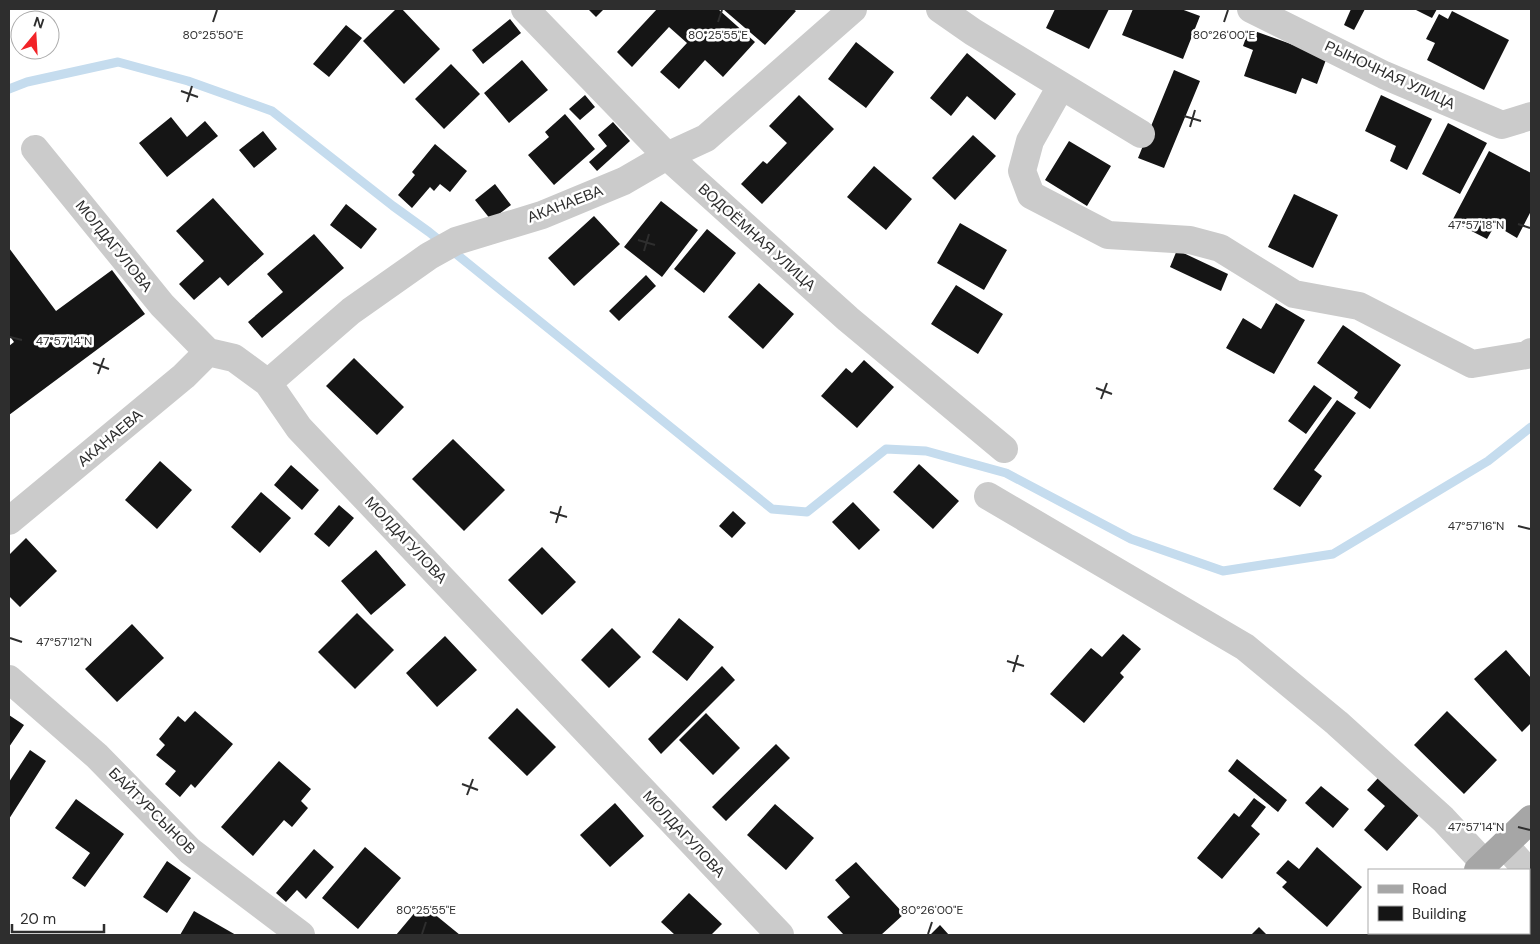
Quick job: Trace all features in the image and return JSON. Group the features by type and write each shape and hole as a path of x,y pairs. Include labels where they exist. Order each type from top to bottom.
{"main road":[{"path":"1481,867 1531,818"}],"street":[{"name":"ВОДОЁМНАЯ УЛИЦА","path":"525,9 667,156 848,319 1004,449"},
{"name":"АКАНАЕВА","path":"268,383 350,311 429,256 456,241 542,215 624,181 667,156 706,138 852,9"},
{"path":"940,9 973,32 1141,134"},
{"name":"РЫНОЧНАЯ УЛИЦА","path":"1252,9 1384,75 1502,125 1531,116"},
{"path":"1060,86 1030,141 1022,171 1031,195 1108,235 1190,240 1220,248 1294,294 1359,306 1472,364 1527,355 1531,352"},
{"name":"МОЛДАГУЛОВА","path":"35,150 162,305 208,352 234,358 268,383 299,428 780,935"},
{"name":"АКАНАЕВА","path":"9,522 184,376 208,352"},
{"path":"988,496 1245,647 1337,723 1436,813 1481,867"},
{"name":"БАЙТУРСЫНОВ","path":"9,679 97,756 190,851 301,935"},
{"path":"1505,845 1525,869"}],"building":[{"path":"396,9 402,9 440,49 404,84 363,41"},
{"path":"588,9 604,9 596,17"},
{"path":"657,9 718,9 755,42 723,77 705,60 679,89 660,72 687,43 669,27 632,67 617,52"},
{"path":"723,9 793,9 796,11 765,45"},
{"path":"1055,9 1109,9 1089,49 1046,28"},
{"path":"1133,9 1181,9 1200,16 1183,59 1122,35"},
{"path":"1351,9 1365,9 1354,30 1344,25"},
{"path":"1414,9 1437,9 1432,18"},
{"path":"1452,11 1509,40 1484,90 1427,60 1435,43 1426,39 1439,14 1448,19"},
{"path":"510,19 521,33 483,64 472,50"},
{"path":"346,25 362,38 329,77 313,64"},
{"path":"1249,29 1327,57 1317,84 1302,78 1296,94 1244,76 1253,50 1243,46"},
{"path":"856,42 894,72 866,108 828,79"},
{"path":"967,53 1016,94 995,120 967,96 951,116 930,98"},
{"path":"522,60 548,90 509,123 484,93"},
{"path":"451,64 480,94 444,129 415,99"},
{"path":"1174,70 1200,81 1164,168 1138,158"},
{"path":"585,95 595,107 580,120 569,109"},
{"path":"799,95 834,129 762,204 741,184 763,161 767,164 787,143 769,126"},
{"path":"1381,95 1432,119 1407,170 1390,161 1396,146 1365,131"},
{"path":"565,114 595,149 554,185 528,155 549,137 545,132"},
{"path":"171,117 187,137 205,121 218,136 167,177 139,143"},
{"path":"613,122 630,141 597,171 589,162 607,146 598,135"},
{"path":"1448,123 1487,143 1460,194 1422,174"},
{"path":"263,131 277,149 254,168 239,150"},
{"path":"973,135 996,156 955,200 932,178"},
{"path":"1069,141 1111,166 1087,206 1045,180"},
{"path":"435,144 467,171 450,192 440,184 434,191 430,187 412,208 398,195 415,175 412,172"},
{"path":"1489,151 1531,173 1531,211 1517,238 1495,225 1487,239 1452,221"},
{"path":"874,166 912,199 886,230 847,197"},
{"path":"495,184 511,205 491,220 475,200"},
{"path":"1294,194 1338,215 1313,268 1268,247"},
{"path":"213,198 264,254 228,286 220,277 194,300 179,284 204,261 176,231"},
{"path":"661,201 698,230 662,277 624,247"},
{"path":"346,204 377,229 361,249 330,225"},
{"path":"594,216 620,244 574,286 548,258"},
{"path":"960,223 1007,250 984,290 937,263"},
{"path":"707,229 736,253 704,293 674,269"},
{"path":"314,234 344,268 262,338 248,322 283,292 267,274"},
{"path":"9,248 56,311 112,270 145,314 9,415 9,346 14,342 9,335"},
{"path":"1177,250 1228,274 1221,291 1170,267"},
{"path":"646,275 656,286 619,321 609,311"},
{"path":"759,283 794,314 763,349 728,317"},
{"path":"956,285 1003,314 978,354 931,324"},
{"path":"1276,303 1305,320 1274,374 1226,348 1243,318 1261,329"},
{"path":"1343,325 1401,365 1370,409 1354,398 1358,392 1317,363"},
{"path":"354,358 404,407 377,435 326,386"},
{"path":"864,360 894,387 857,428 821,396 846,368 852,373"},
{"path":"1314,385 1332,398 1306,434 1288,421"},
{"path":"1337,400 1356,413 1314,470 1322,476 1300,507 1273,489"},
{"path":"453,439 505,490 464,531 412,479"},
{"path":"160,461 192,490 157,529 125,500"},
{"path":"919,464 959,501 933,529 893,492"},
{"path":"291,465 319,490 302,510 274,485"},
{"path":"261,492 291,518 260,553 231,527"},
{"path":"853,502 880,530 859,550 832,522"},
{"path":"339,505 354,518 329,547 314,534"},
{"path":"733,511 746,523 732,538 719,526"},
{"path":"26,538 57,571 20,607 9,596 9,555"},
{"path":"542,547 576,582 542,615 508,580"},
{"path":"376,550 406,585 371,615 341,581"},
{"path":"357,613 394,650 355,689 318,652"},
{"path":"679,618 714,647 687,681 652,652"},
{"path":"132,624 164,658 117,702 85,669"},
{"path":"612,628 641,657 609,688 581,660"},
{"path":"1123,634 1141,649 1120,673 1124,677 1084,723 1050,694 1091,648 1102,657"},
{"path":"445,636 477,670 437,707 406,673"},
{"path":"1506,650 1531,678 1531,723 1522,732 1474,679"},
{"path":"722,666 735,680 661,754 648,739"},
{"path":"517,708 556,747 527,776 488,738"},
{"path":"195,711 233,744 195,788 191,784 180,797 165,784 176,771 156,755 165,745 159,739 178,716 185,722"},
{"path":"1447,711 1497,760 1464,794 1414,745"},
{"path":"706,713 740,748 713,775 679,740"},
{"path":"9,715 24,725 9,747"},
{"path":"776,744 790,758 726,821 712,807"},
{"path":"30,750 46,761 9,819 9,782"},
{"path":"1237,759 1287,800 1278,812 1228,771"},
{"path":"279,761 311,789 301,801 308,808 292,827 284,820 253,856 221,827"},
{"path":"1378,778 1420,814 1387,851 1364,830 1385,806 1367,790"},
{"path":"1321,786 1349,809 1333,828 1305,803"},
{"path":"1254,798 1266,807 1251,826 1260,834 1222,879 1197,858 1234,813 1239,817"},
{"path":"76,799 124,834 85,887 72,878 90,853 55,828"},
{"path":"615,803 644,836 610,867 580,835"},
{"path":"775,804 814,838 786,870 747,835"},
{"path":"365,847 401,878 358,929 322,898"},
{"path":"1317,847 1362,887 1327,927 1282,887 1287,882 1276,873 1288,860 1299,869"},
{"path":"314,849 334,867 306,899 297,890 286,902 276,893"},
{"path":"167,861 191,878 167,913 143,897"},
{"path":"856,862 904,914 881,935 844,935 827,917 850,897 835,880"},
{"path":"689,893 722,924 711,935 675,935 661,922"},
{"path":"422,904 460,935 396,935"},
{"path":"194,911 236,935 180,935"},
{"path":"940,925 949,935 930,935"},
{"path":"1259,927 1267,935 1251,935"},
{"path":"1530,933 1531,935 1500,935"}],"waterway":[{"path":"9,89 27,82 118,62 188,81 272,111 429,232 772,509 807,512 886,449 926,451 1006,473 1131,539 1223,571 1333,554 1488,461 1531,427"}]}
